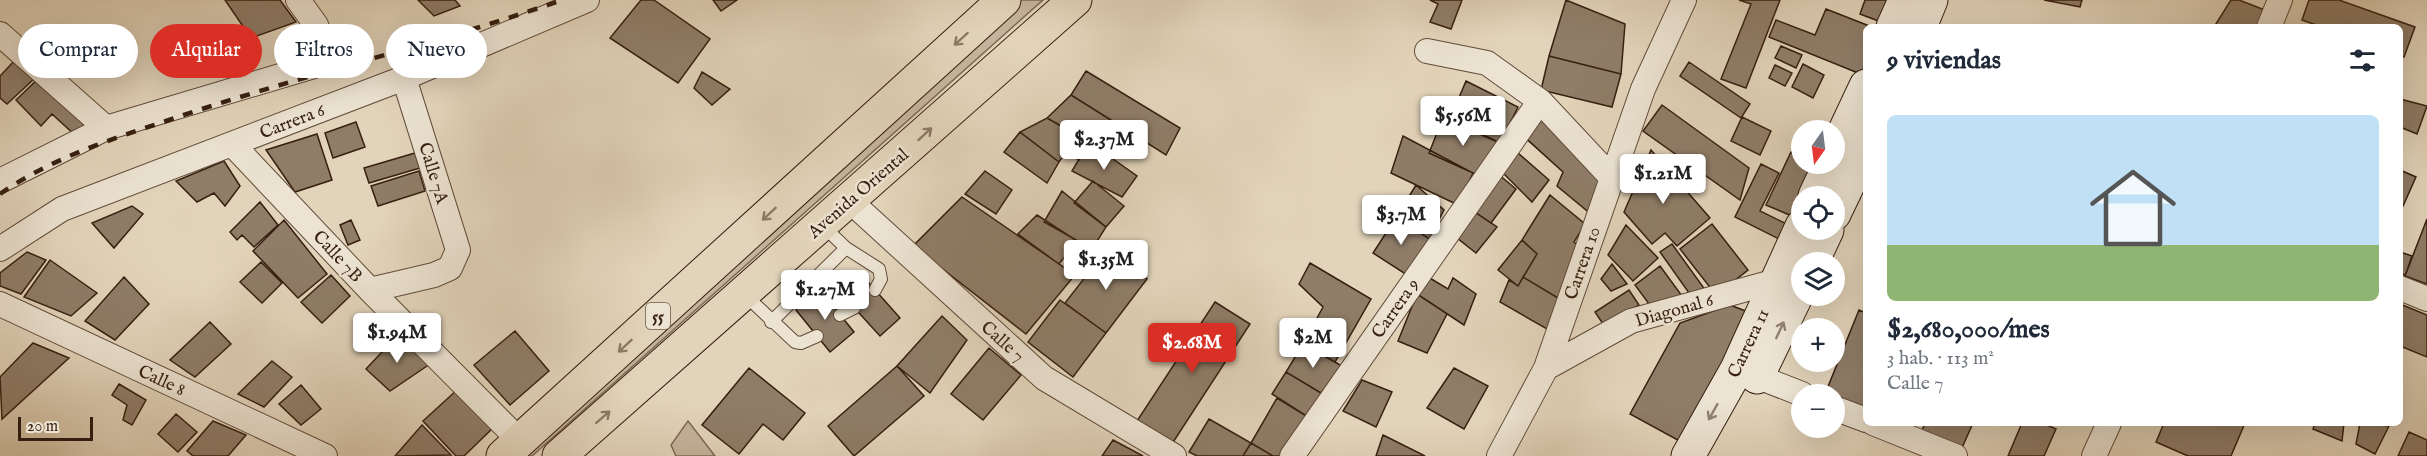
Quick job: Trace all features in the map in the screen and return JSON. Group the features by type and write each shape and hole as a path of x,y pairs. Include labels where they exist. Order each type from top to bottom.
{"main road":[{"name":"55","path":"512,449 1004,0"},
{"name":"Avenida Oriental","path":"559,456 1076,0"},
{"path":"1894,24 1905,0"},
{"path":"1921,24 1931,0"},
{"path":"1845,170 1863,98"},
{"path":"1845,170 1863,150"},
{"path":"1827,186 1840,174"},
{"name":"Carrera 11","path":"1714,456 1747,373 1789,283 1799,240"},
{"name":"Carrera 11","path":"1688,456 1747,373"}],"street":[{"path":"0,181 106,128 314,66 325,49 316,25 298,0"},
{"name":"Carrera 6","path":"487,43 587,0"},
{"name":"Carrera 10","path":"1498,456 1546,368 1643,89 1684,0"},
{"path":"2270,24 2280,0"},
{"path":"0,34 106,128"},
{"path":"1427,51 1487,63 1540,101 1612,178"},
{"name":"Carrera 6","path":"0,249 62,209 404,78"},
{"name":"Calle 7A","path":"370,290 434,275 450,268 458,250 404,78"},
{"name":"Carrera 9","path":"1292,456 1540,101"},
{"name":"Calle 7B","path":"233,145 370,290 512,449"},
{"name":"Calle 7","path":"850,201 1044,378 1174,456"},
{"name":"Diagonal 6","path":"1546,368 1631,321 1789,283"},
{"path":"2403,289 2427,299"},
{"name":"Calle 8","path":"0,304 325,456"},
{"path":"1747,373 1791,390"},
{"path":"1845,412 1863,419"},
{"path":"1880,426 1955,456"},
{"path":"2094,456 2108,426"}],"lane":[{"path":"822,226 846,248 879,269 881,279 875,290"},
{"path":"771,321 846,248"},
{"path":"744,294 795,342 801,343 817,336"},
{"path":"840,315 854,308"}],"shaded area":[{"path":"1018,0 1043,0 532,456 502,456"},
{"path":"688,421 715,456 676,456 671,445"}],"building":[{"path":"225,0 280,0 296,22 274,24 274,30 262,34 262,24 241,24"},
{"path":"418,0 455,0 460,6 434,16"},
{"path":"641,0 654,0 710,39 678,83 610,38"},
{"path":"713,0 737,0 721,11"},
{"path":"1430,0 1462,0 1451,29 1430,22 1438,4"},
{"path":"1566,0 1625,24 1621,74 1549,56"},
{"path":"1739,0 1780,0 1746,88 1721,79 1751,4"},
{"path":"1865,0 1899,0 1889,24 1860,14"},
{"path":"2044,0 2082,0 2080,7"},
{"path":"2231,0 2239,0 2270,12 2266,24 2216,24"},
{"path":"2309,0 2339,0 2415,27 2404,57 2403,24 2313,24 2302,20"},
{"path":"1826,9 1864,24 1863,75 1769,37 1776,20 1815,35"},
{"path":"1781,46 1802,55 1796,68 1775,58"},
{"path":"1549,56 1621,74 1612,107 1541,90"},
{"path":"16,59 18,61 18,78 35,78 7,104 0,98 0,76"},
{"path":"1689,62 1750,104 1741,118 1680,76"},
{"path":"1803,64 1824,75 1813,98 1792,87"},
{"path":"1775,65 1792,73 1785,86 1769,78"},
{"path":"1086,71 1180,128 1166,155 1071,95"},
{"path":"702,72 730,89 712,105 694,88"},
{"path":"39,78 43,78 91,123 77,137 52,114 41,126 16,100"},
{"path":"1466,81 1518,107 1500,143 1450,119"},
{"path":"1071,95 1127,130 1111,154 1047,118"},
{"path":"2403,100 2427,106 2417,134 2403,128"},
{"path":"1662,105 1749,168 1740,200 1643,131"},
{"path":"1541,116 1602,185 1592,215 1557,186 1563,172 1520,133"},
{"path":"1742,117 1771,131 1760,155 1731,141"},
{"path":"1047,118 1089,142 1079,160 1066,152 1059,162 1020,132"},
{"path":"1443,118 1500,143 1480,173 1473,173 1429,153"},
{"path":"356,122 365,147 333,158 325,133"},
{"path":"1020,132 1059,162 1047,183 1004,152"},
{"path":"317,134 332,180 295,192 266,150"},
{"path":"1403,136 1473,173 1458,205 1391,173"},
{"path":"1089,142 1137,176 1122,197 1072,171"},
{"path":"1510,146 1549,180 1532,202 1496,166"},
{"path":"1651,150 1710,218 1677,246 1665,233 1652,244 1624,212"},
{"path":"1791,152 1791,174 1812,174 1807,186 1791,186 1791,216 1766,205"},
{"path":"415,153 420,168 369,183 364,168"},
{"path":"224,161 240,186 225,206 214,193 197,202 176,181"},
{"path":"1761,164 1779,173 1760,211 1791,226 1791,236 1787,243 1735,217"},
{"path":"419,171 425,191 378,206 371,186"},
{"path":"985,171 1012,190 996,214 965,194"},
{"path":"2403,171 2416,177 2403,206"},
{"path":"1498,174 1516,189 1491,223 1469,208"},
{"path":"1093,181 1124,206 1106,227 1074,203"},
{"path":"1416,185 1444,210 1429,239 1397,216"},
{"path":"1062,191 1106,227 1092,249 1044,222"},
{"path":"1550,195 1585,224 1574,242 1582,249 1558,298 1523,277 1537,254 1522,240"},
{"path":"962,197 1075,275 1026,334 913,246"},
{"path":"260,202 278,225 254,247 242,235 237,240 230,232"},
{"path":"132,206 143,214 114,248 92,223"},
{"path":"1469,208 1497,227 1476,253 1452,234"},
{"path":"1037,215 1077,241 1059,264 1018,234"},
{"path":"1397,216 1429,239 1407,275 1373,253"},
{"path":"2427,219 2427,284 2405,276"},
{"path":"284,220 327,274 298,298 253,251"},
{"path":"351,220 360,240 348,245 340,225"},
{"path":"1712,224 1748,270 1716,295 1680,249"},
{"path":"1626,225 1658,258 1633,281 1608,255"},
{"path":"1522,240 1537,254 1518,286 1498,270"},
{"path":"1672,244 1706,291 1694,300 1660,252"},
{"path":"1107,249 1147,279 1106,333 1065,303"},
{"path":"27,252 46,260 21,294 0,286 0,273"},
{"path":"2403,253 2412,256 2405,276 2403,274"},
{"path":"50,260 97,293 71,316 24,297"},
{"path":"261,262 282,283 262,303 240,282"},
{"path":"1310,263 1371,299 1335,362 1303,344 1323,307 1299,284"},
{"path":"1612,264 1627,284 1611,291 1601,279"},
{"path":"1660,266 1682,296 1649,304 1635,285"},
{"path":"860,273 900,318 880,336 839,291"},
{"path":"331,275 350,296 322,323 301,302"},
{"path":"124,277 149,304 115,340 85,321"},
{"path":"1428,277 1448,289 1453,278 1476,294 1464,325 1417,294"},
{"path":"1523,277 1558,298 1547,329 1500,302 1509,280 1518,286"},
{"path":"820,290 854,332 830,352 796,310"},
{"path":"1629,290 1639,305 1605,327 1595,312"},
{"path":"1417,294 1447,314 1427,353 1398,341"},
{"path":"1060,300 1106,333 1073,377 1028,342"},
{"path":"1215,302 1250,324 1170,447 1135,424"},
{"path":"1730,305 1756,315 1685,444 1630,414 1680,323"},
{"path":"2403,305 2427,315 2427,357 2403,347"},
{"path":"1859,310 1863,312 1863,415 1845,407 1845,384 1829,384 1834,372 1845,372 1845,345"},
{"path":"942,316 967,340 930,393 897,366"},
{"path":"210,322 231,344 195,377 170,360"},
{"path":"515,331 549,371 510,405 474,365"},
{"path":"398,335 430,364 390,391 366,369"},
{"path":"33,343 69,358 2,419 0,377"},
{"path":"1303,344 1342,366 1321,393 1286,372"},
{"path":"989,348 1021,375 983,420 951,394"},
{"path":"272,361 292,377 264,407 238,394"},
{"path":"897,366 924,396 854,456 828,426"},
{"path":"749,368 805,413 783,440 763,424 739,454 702,425"},
{"path":"1454,368 1488,386 1464,429 1427,408"},
{"path":"1286,372 1321,393 1308,417 1272,394"},
{"path":"1362,380 1392,392 1376,427 1343,411"},
{"path":"119,384 146,400 132,425 123,420 127,405 112,395"},
{"path":"301,385 321,409 301,425 279,404"},
{"path":"458,389 494,427 464,456 456,456 423,421"},
{"path":"1277,398 1308,417 1285,456 1273,456 1251,443"},
{"path":"176,414 197,432 178,452 158,434"},
{"path":"1209,419 1251,443 1243,456 1197,456 1189,452"},
{"path":"213,421 246,435 228,456 193,456 187,451"},
{"path":"422,425 451,455 395,456"},
{"path":"1924,426 1972,426 1961,450 1921,433"},
{"path":"2021,426 2049,426 2056,429 2044,456 2008,456"},
{"path":"2163,426 2244,426 2231,456 2188,456 2156,442"},
{"path":"2314,426 2344,426 2342,441 2313,429"},
{"path":"2359,426 2389,426 2375,454 2356,444"},
{"path":"2409,432 2427,440 2427,456 2398,456"},
{"path":"1383,435 1425,456 1376,456"},
{"path":"1113,440 1143,456 1102,456"},
{"path":"1251,443 1273,456 1243,456"}],"railway":[{"path":"0,194 39,170 123,136 215,105 513,17 562,0"}]}
